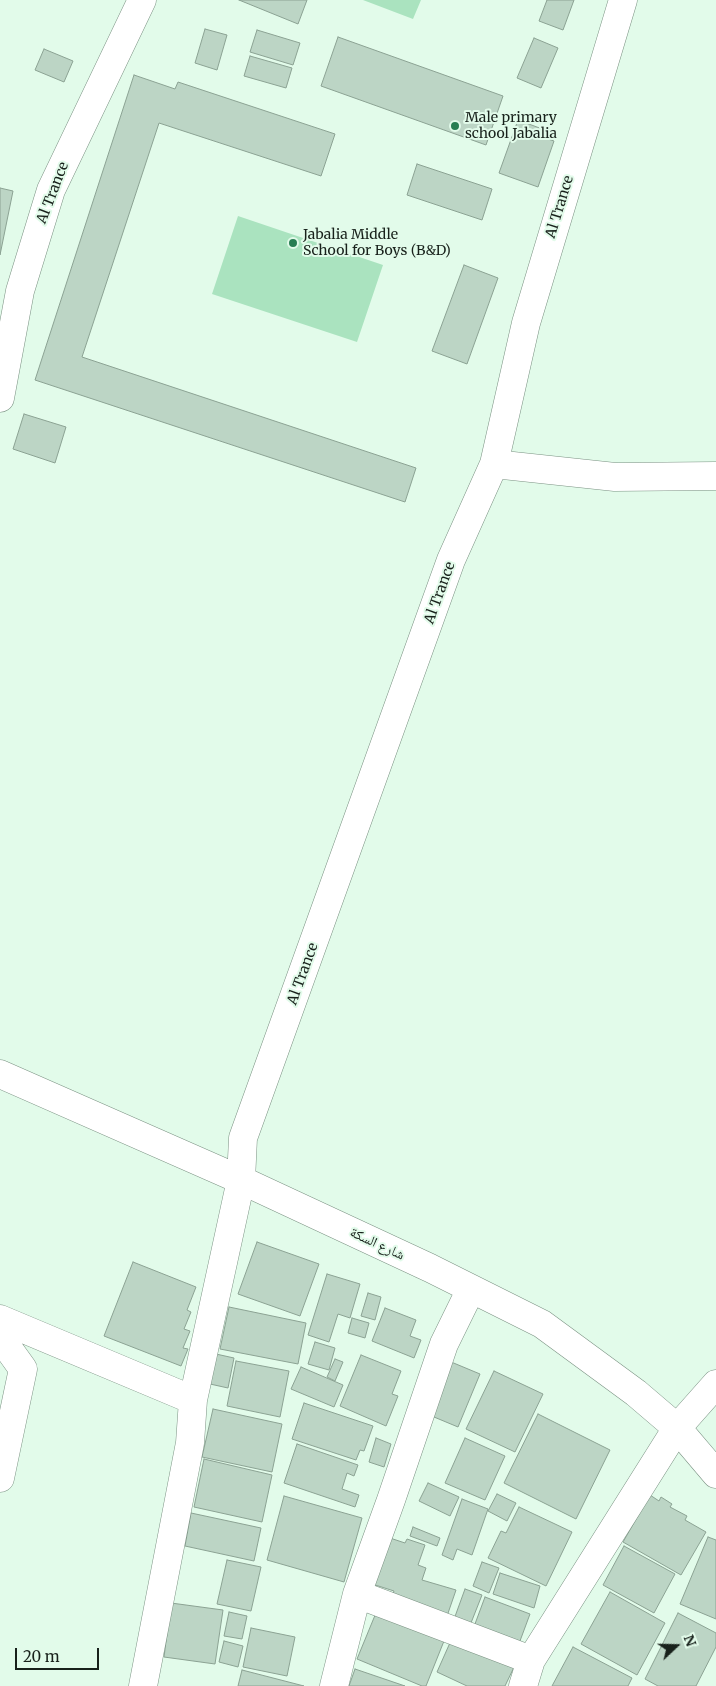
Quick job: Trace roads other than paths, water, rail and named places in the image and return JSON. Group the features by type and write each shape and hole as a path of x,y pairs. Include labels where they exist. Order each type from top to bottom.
{"street":[{"name":"Al Trance","path":"0,398 20,291 51,190 142,0"},
{"name":"Al Trance","path":"142,1686 190,1444 193,1400 241,1180 244,1138 451,560 494,464 526,323 623,0"},
{"path":"494,464 615,477 716,476"},
{"name":"شارع السكة","path":"0,1074 241,1180 430,1268 542,1324 636,1394 676,1428 716,1474"},
{"path":"334,1686 357,1594 444,1344 471,1289"},
{"path":"0,1319 193,1400"},
{"path":"0,1337 23,1369 0,1478"},
{"path":"523,1686 531,1660 676,1428 716,1384"},
{"path":"357,1594 531,1660"}],"place":[{"name":"Male primary school Jabalia","path":"455,126"},
{"name":"Jabalia Middle School for Boys (B&D)","path":"293,243"}]}
